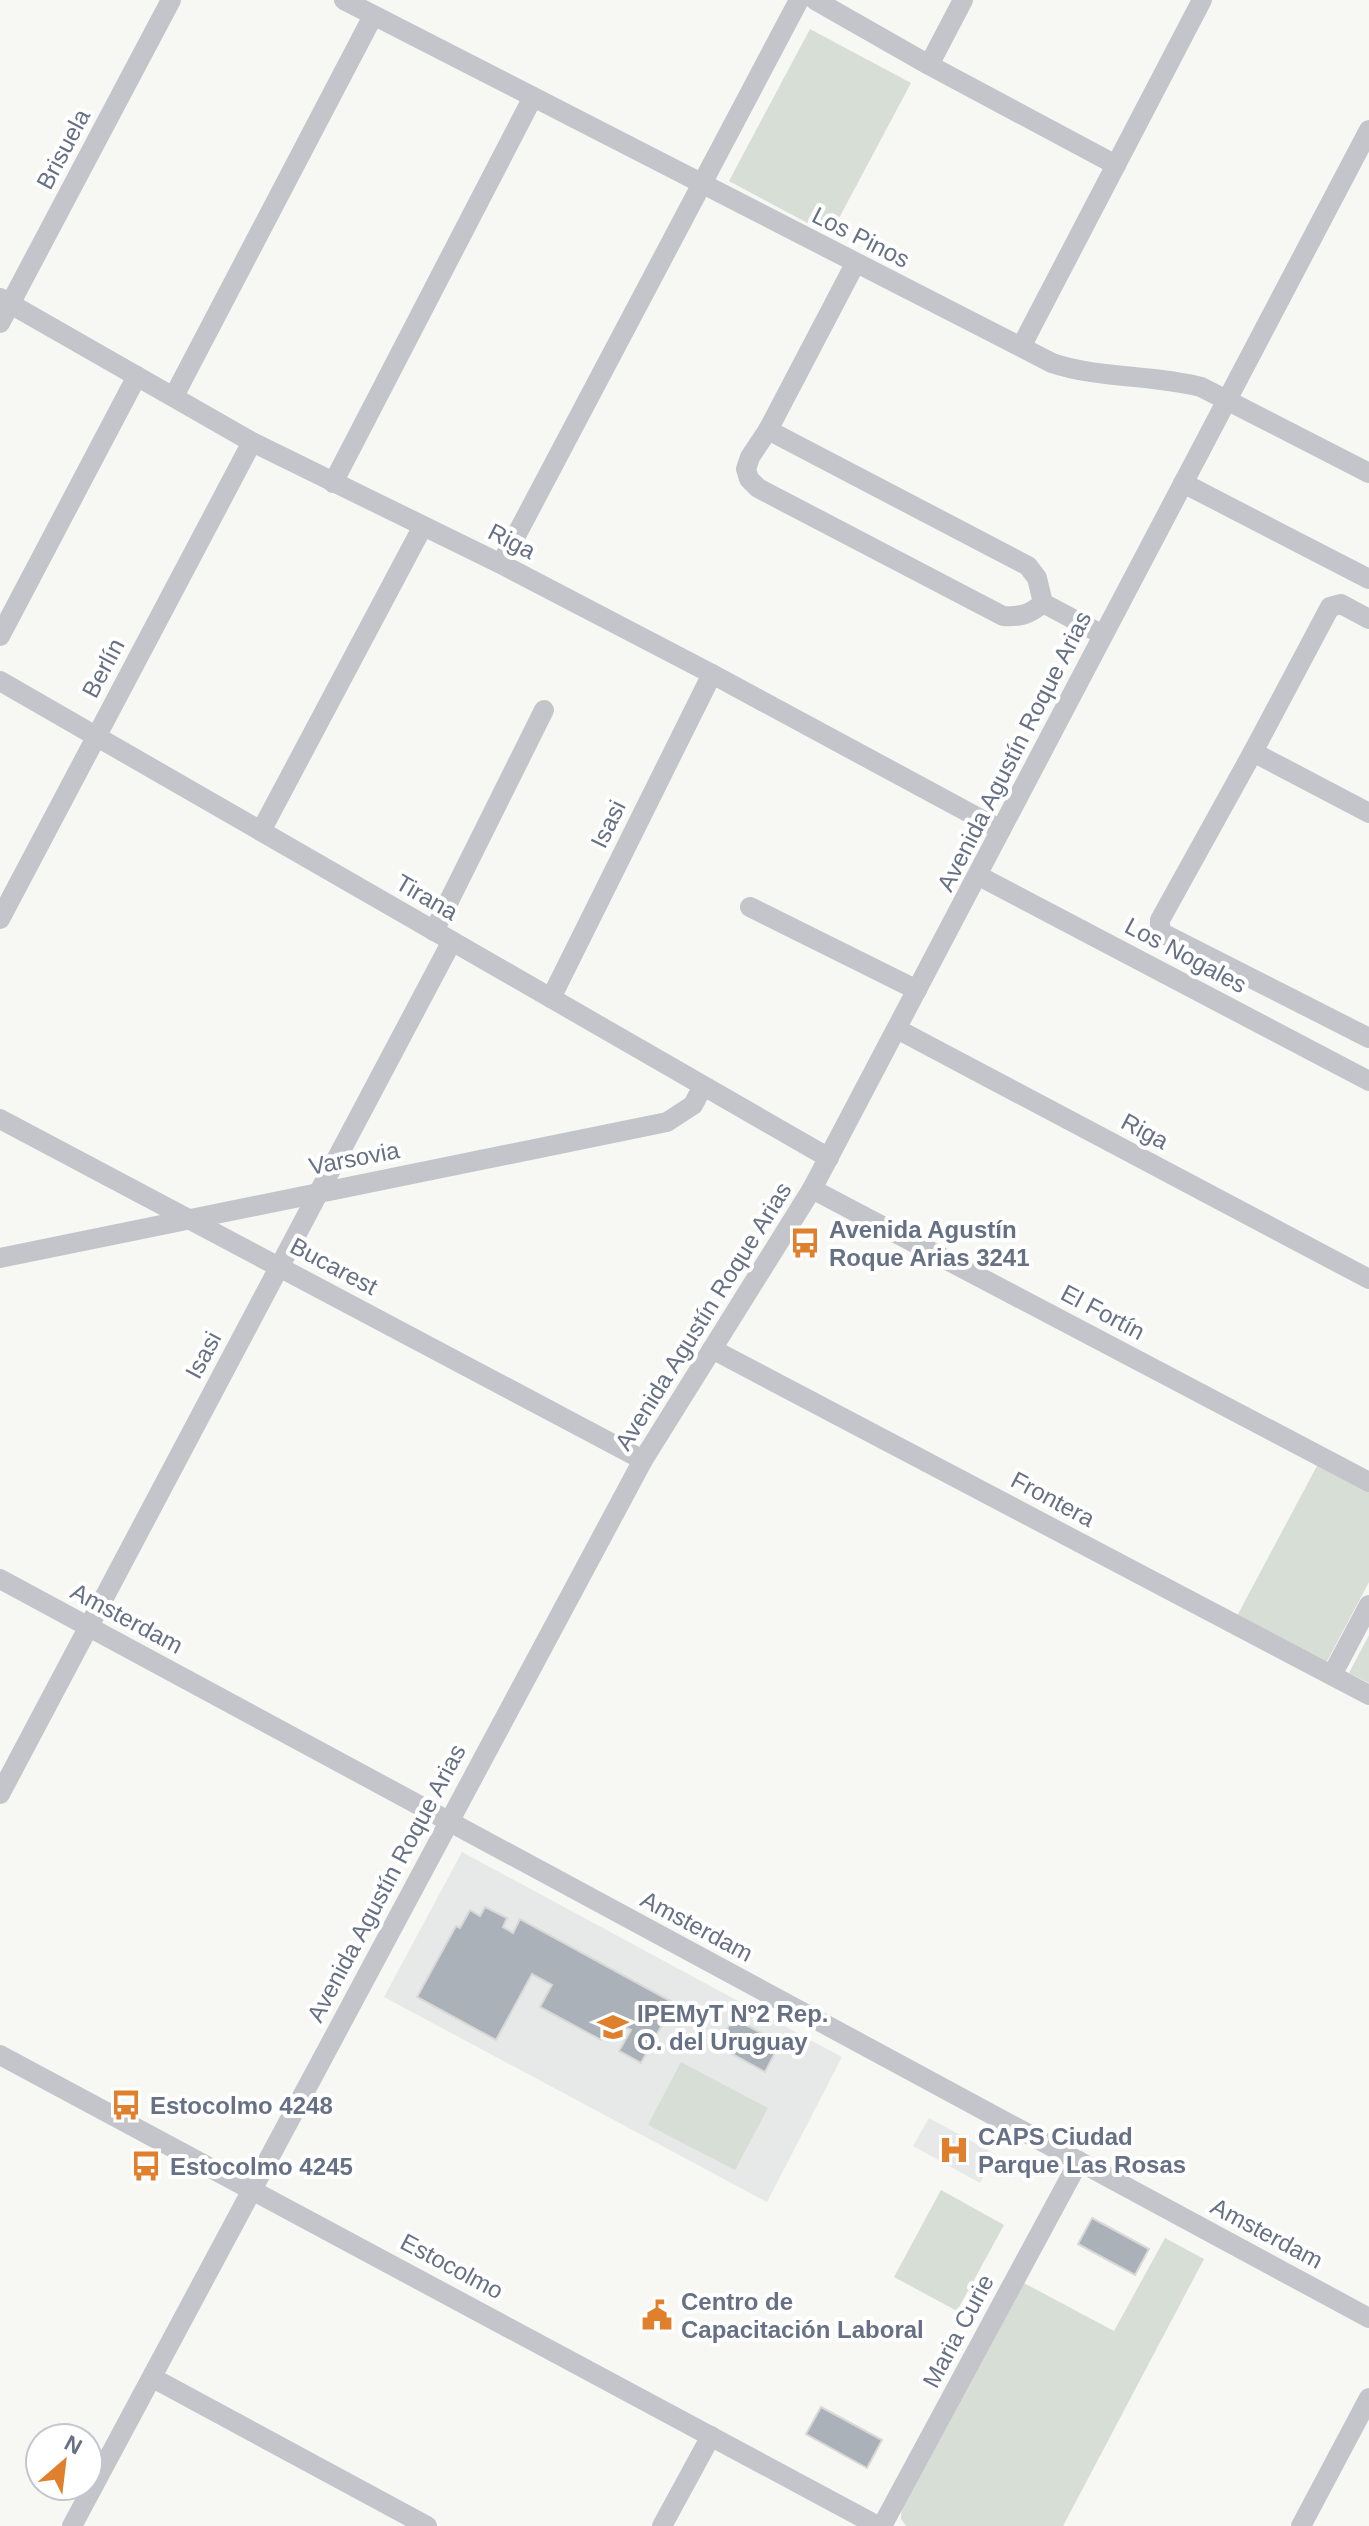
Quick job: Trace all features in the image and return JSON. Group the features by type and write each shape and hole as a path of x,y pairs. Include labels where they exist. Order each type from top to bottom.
{"street":[{"name":"Brisuela","path":"3,309 171,0"},
{"name":"Los Pinos","path":"344,0 1021,347 1072,369 1179,381 1201,387 1369,473"},
{"path":"501,564 799,0"},
{"path":"815,0 1116,165"},
{"path":"929,65 963,0"},
{"path":"1021,347 1202,0"},
{"path":"174,396 373,16"},
{"path":"333,483 533,97"},
{"name":"Avenida Agustín Roque Arias","path":"72,2526 643,1460 829,1158 1227,399 1366,142"},
{"path":"855,264 768,430 750,457 746,469 749,479 758,488 1003,616 1019,617 1033,612 1043,603"},
{"name":"Riga","path":"3,309 137,376 252,442 501,564 712,674 1001,830"},
{"path":"0,636 137,376"},
{"path":"768,430 1028,566 1037,578 1043,603 1103,635"},
{"name":"Berlín","path":"0,919 252,442"},
{"path":"1183,483 1369,579"},
{"path":"261,831 423,526"},
{"path":"1369,619 1335,603 1330,607 1160,920 1160,929 1164,934 1369,1038"},
{"name":"Isasi","path":"551,998 712,674"},
{"name":"Tirana","path":"0,681 829,1158"},
{"name":"Isasi","path":"0,1794 319,1192 443,936 544,710"},
{"path":"1253,752 1369,813"},
{"name":"Los Nogales","path":"979,876 1369,1081"},
{"path":"750,907 917,990"},
{"name":"Riga","path":"897,1029 1369,1279"},
{"name":"Varsovia","path":"0,1258 667,1122 693,1105 703,1086"},
{"name":"Bucarest","path":"0,1119 643,1460"},
{"name":"El Fortín","path":"812,1189 1369,1482"},
{"name":"Frontera","path":"712,1349 1369,1695"},
{"name":"Amsterdam","path":"0,1579 1369,2318"},
{"path":"1332,1675 1369,1605"},
{"name":"Estocolmo","path":"0,2055 880,2526"},
{"name":"Maria Curie","path":"880,2526 1079,2161"},
{"path":"153,2378 427,2526"},
{"path":"1301,2526 1369,2398"},
{"path":"662,2526 711,2436"}],"shaded area":[{"path":"810,29 911,83 830,235 729,181"},
{"path":"1318,1464 1369,1492 1369,1582 1325,1665 1237,1616"},
{"path":"1369,1635 1369,1683 1349,1673"},
{"name":"IPEMyT Nº2 Rep. O. del Uruguay","path":"462,1852 842,2057 767,2202 384,1997"},
{"path":"681,2062 768,2108 735,2170 648,2125"},
{"name":"CAPS Ciudad Parque Las Rosas","path":"929,2118 995,2154 980,2183 913,2146"},
{"path":"941,2190 1004,2225 957,2311 894,2277"},
{"path":"1165,2238 1204,2259 1063,2526 906,2526 901,2519 902,2505 1022,2282 1114,2331"}],"building":[{"path":"485,1907 507,1918 503,1927 513,1933 520,1919 674,2003 641,2063 619,2051 631,2030 611,2020 601,2040 540,2007 552,1985 532,1974 496,2040 417,1997 456,1926 460,1928 470,1910 480,1916"},
{"path":"733,2018 780,2043 765,2072 718,2046"},
{"path":"1092,2218 1149,2249 1135,2275 1078,2244"},
{"path":"821,2407 882,2440 867,2468 806,2434"}],"place":[{"name":"Avenida Agustín Roque Arias 3241","path":"805,1243"},
{"name":"IPEMyT Nº2 Rep. O. del Uruguay","path":"613,2027"},
{"name":"Estocolmo 4248","path":"126,2105"},
{"name":"CAPS Ciudad Parque Las Rosas","path":"954,2150"},
{"name":"Estocolmo 4245","path":"146,2166"},
{"name":"Centro de Capacitación Laboral","path":"657,2315"}]}
